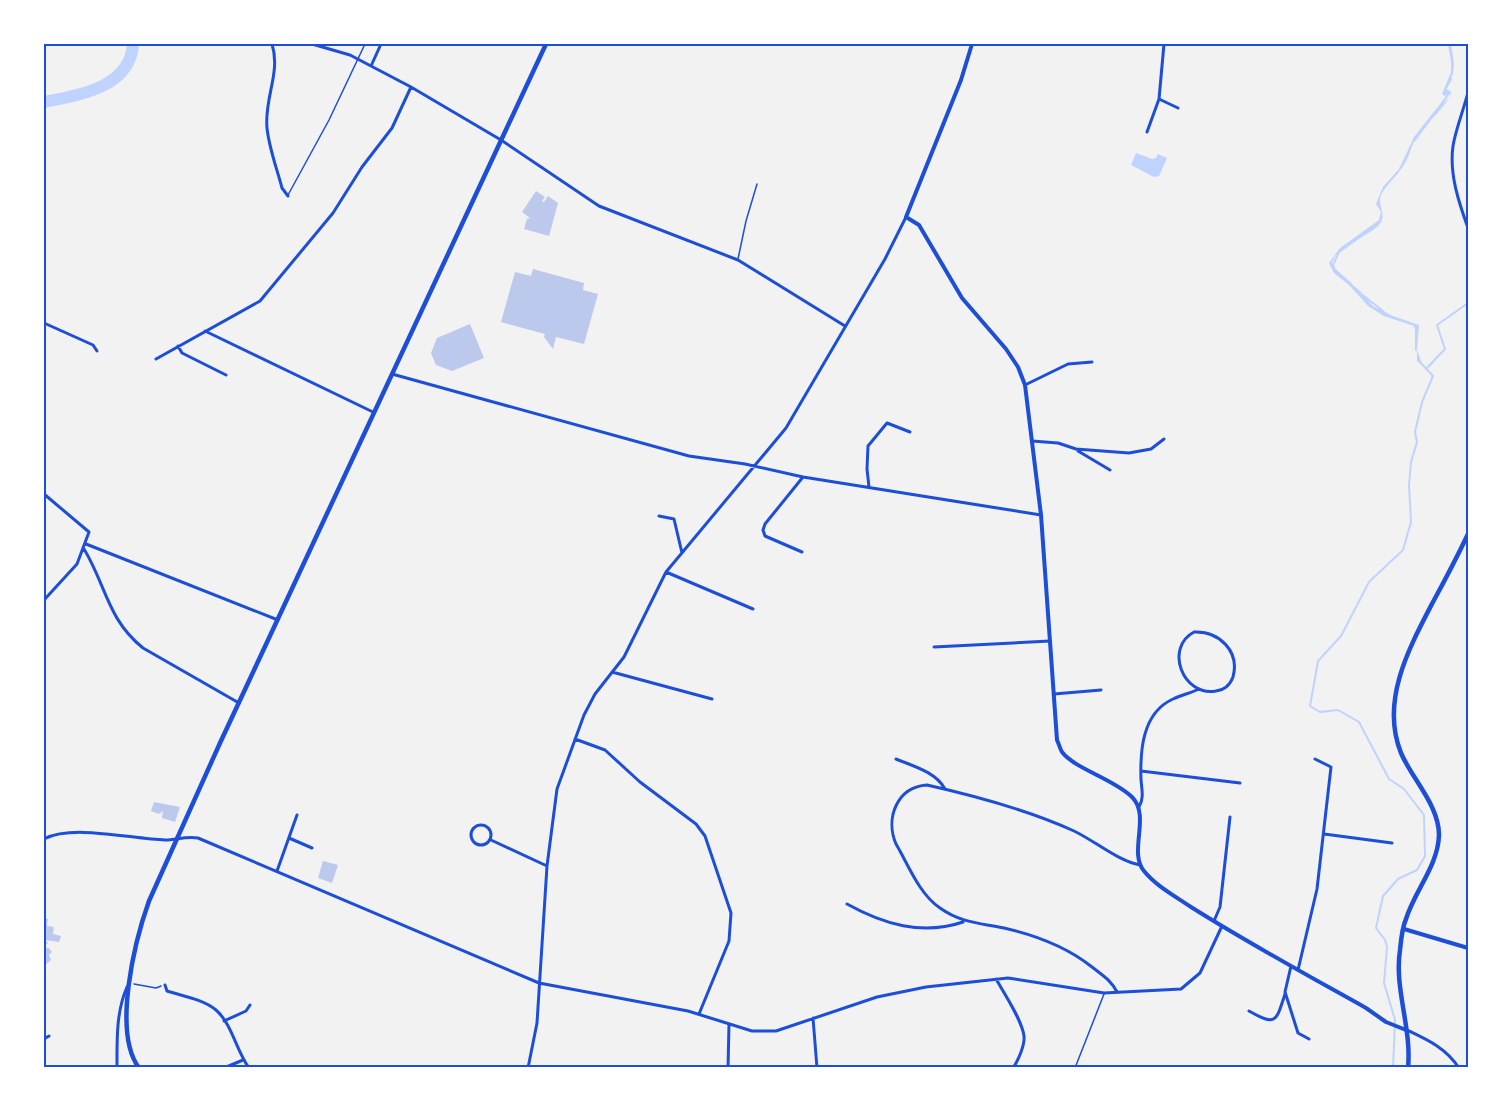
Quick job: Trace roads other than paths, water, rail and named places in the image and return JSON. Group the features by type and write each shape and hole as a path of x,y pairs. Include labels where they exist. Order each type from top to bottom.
{"main road":[{"path":"139,1068 127,1042 129,983 140,926 177,838 239,703 546,44"},
{"path":"1408,1068 1407,1030 1400,980 1399,952 1406,919 1433,861 1439,835 1436,815 1402,755 1397,741 1394,704 1403,664 1413,641 1468,534"}],"street":[{"path":"272,44 276,69 267,103 267,128 282,188 288,196"},
{"path":"312,44 350,55 411,87 501,140 599,206 738,260 845,326"},
{"path":"371,66 381,44"},
{"path":"528,1068 537,1023 547,866 558,789 591,701 624,657 666,572 786,428 885,259 906,217 961,80 972,44"},
{"path":"1147,132 1159,99 1164,44"},
{"path":"156,358 260,301 333,213 362,167 392,128 411,87"},
{"path":"1468,92 1453,145 1453,157 1457,197 1468,228"},
{"path":"1159,99 1178,108"},
{"path":"906,217 919,225 962,298 1006,349 1018,367 1025,385 1041,515 1054,694 1061,751 1069,758 1123,788 1134,799 1138,807 1140,865 1144,872 1159,885 1222,926 1390,1024 1437,1045 1452,1056 1459,1068"},
{"path":"44,323 93,345 97,351"},
{"path":"205,331 373,412"},
{"path":"178,346 182,353 226,375"},
{"path":"1025,385 1068,364 1092,362"},
{"path":"392,374 689,456 803,477 1041,515"},
{"path":"869,487 868,446 888,423 910,432"},
{"path":"1076,449 1142,452 1151,449 1164,439"},
{"path":"1032,441 1058,443 1076,449 1110,471"},
{"path":"802,552 765,536 763,530 765,524 803,477"},
{"path":"44,494 89,532 77,564 44,600"},
{"path":"659,516 674,519 682,553"},
{"path":"85,546 278,621"},
{"path":"85,546 112,610 128,636 143,648 239,703"},
{"path":"666,572 753,609"},
{"path":"1138,807 1142,801 1141,771 1145,732 1152,717 1173,699 1199,690 1209,692 1221,690 1231,682 1234,672 1232,655 1218,636 1205,632 1194,632 1185,636 1178,661 1189,682 1199,690"},
{"path":"934,647 1050,641"},
{"path":"612,672 712,699"},
{"path":"1054,694 1101,690"},
{"path":"575,739 605,750 653,792 696,824 705,836 731,913 729,941 699,1014"},
{"path":"896,759 935,777 945,789"},
{"path":"1298,970 1315,899 1331,767 1315,759"},
{"path":"1141,771 1240,783"},
{"path":"1118,993 1113,983 1069,951 1019,932 964,922 931,901 896,844 891,827 894,809 897,801 918,785 945,789 1048,821 1096,843 1127,862 1140,865"},
{"path":"277,871 297,815"},
{"path":"1214,921 1220,907 1230,817"},
{"path":"485,826 490,830 491,840 485,845 479,845 472,839 472,832 476,827 485,826"},
{"path":"44,839 65,832 160,839 198,838 539,983 699,1014 752,1032 776,1031 877,998 926,987 996,979 1008,978 1104,993 1181,989 1200,973 1222,926"},
{"path":"1324,834 1392,843"},
{"path":"289,838 312,848"},
{"path":"491,840 547,866"},
{"path":"847,904 876,919 905,926 937,929 964,922"},
{"path":"1404,929 1468,948"},
{"path":"1250,1011 1266,1021 1278,1015 1291,966"},
{"path":"996,979 1014,1010 1024,1037 1013,1068"},
{"path":"117,1068 120,1003 129,983"},
{"path":"165,985 167,991 203,1003 215,1010 225,1021 249,1068"},
{"path":"1285,992 1298,1033 1309,1039"},
{"path":"225,1021 246,1011 250,1005"},
{"path":"813,1018 817,1068"},
{"path":"728,1068 729,1024"},
{"path":"44,1039 49,1036"},
{"path":"224,1068 243,1060"}],"lane":[{"path":"288,196 329,120 365,44"},
{"path":"738,260 757,184"},
{"path":"1075,1068 1104,993"}],"water":[{"path":"1448,44 1451,44 1454,64 1453,74 1445,90 1451,93 1450,96 1450,94 1444,96 1442,94 1451,72"},
{"path":"1449,98 1419,134 1403,166 1381,195 1383,215 1381,222 1372,231 1349,244 1336,255 1332,262 1334,269 1360,291 1373,306 1419,325 1417,350 1417,327 1384,316 1368,306 1350,286 1334,273 1329,263 1340,248 1379,220 1381,212 1376,204 1383,187 1399,169 1414,137 1436,109"},
{"path":"1136,153 1152,159 1158,154 1167,158 1159,176 1154,177 1131,165"},
{"path":"1417,350 1421,361 1417,362"}],"waterway":[{"path":"44,102 87,92 113,80 123,71 130,59 133,44"},
{"path":"1415,140 1450,92 1445,90 1451,79"},
{"path":"1351,284 1335,270 1333,265 1339,252 1378,224"},
{"path":"1364,296 1383,311"},
{"path":"1426,369 1445,349 1437,325 1468,303"},
{"path":"1415,327 1416,350"},
{"path":"1393,1068 1395,1020 1384,983 1387,947 1376,928 1383,896 1398,879 1417,870 1425,856 1424,815 1404,789 1389,779 1359,722 1338,710 1320,712 1310,706 1318,661 1341,636 1369,582 1403,550 1411,522 1409,485 1411,462 1417,442 1415,432 1422,402 1433,376 1419,361"}]}
